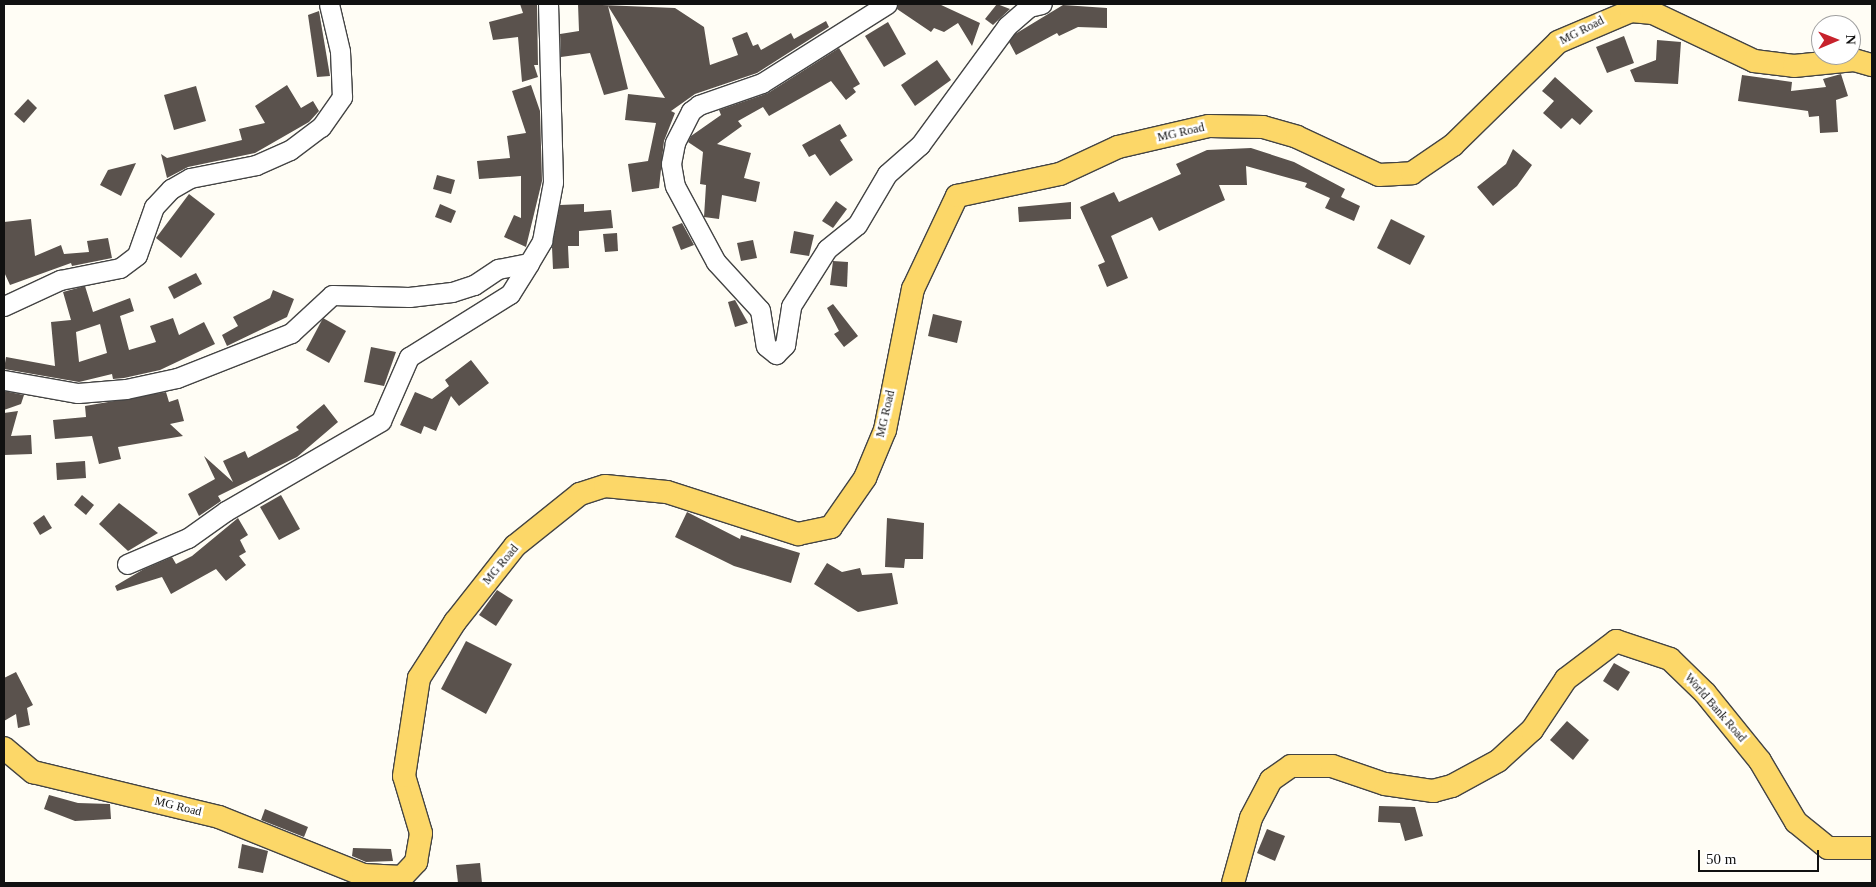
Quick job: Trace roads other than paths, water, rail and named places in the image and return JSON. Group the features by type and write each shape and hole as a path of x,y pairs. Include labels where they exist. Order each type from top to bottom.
{"main road":[{"name":"MG Road","path":"4,748 33,772 219,817 363,876 402,877 416,862 421,833 404,776 419,678 455,622 515,546 580,494 605,486 667,492 798,534 831,527 865,478 885,430 914,289 957,196 1060,174 1118,147 1208,126 1263,127 1297,137 1379,176 1412,173 1453,145 1558,42 1631,11 1653,12 1754,61 1794,66 1854,60 1872,65"},
{"name":"World Bank Road","path":"1236,877 1251,818 1271,780 1291,766 1332,766 1384,784 1433,791 1452,786 1498,761 1532,730 1566,679 1616,641 1670,659 1705,693 1760,761 1796,822 1828,848 1872,848"}],"street":[{"path":"4,306 60,280 120,268 137,255 154,207 171,189 190,178 256,165 290,150 321,127 342,97 340,50 329,4"},
{"path":"128,564 188,538 381,421 409,357 510,294 542,241 554,182 548,4"},
{"path":"887,4 762,83 699,105 691,111 675,143 671,164 675,186 716,262 760,310 766,346 776,354 785,345 791,306 827,250 858,225 887,174 920,145 1007,26 1029,7 1042,4"},
{"path":"4,380 78,392 126,389 177,378 291,333 332,295 409,297 452,292 474,286 498,269 529,263"}]}
